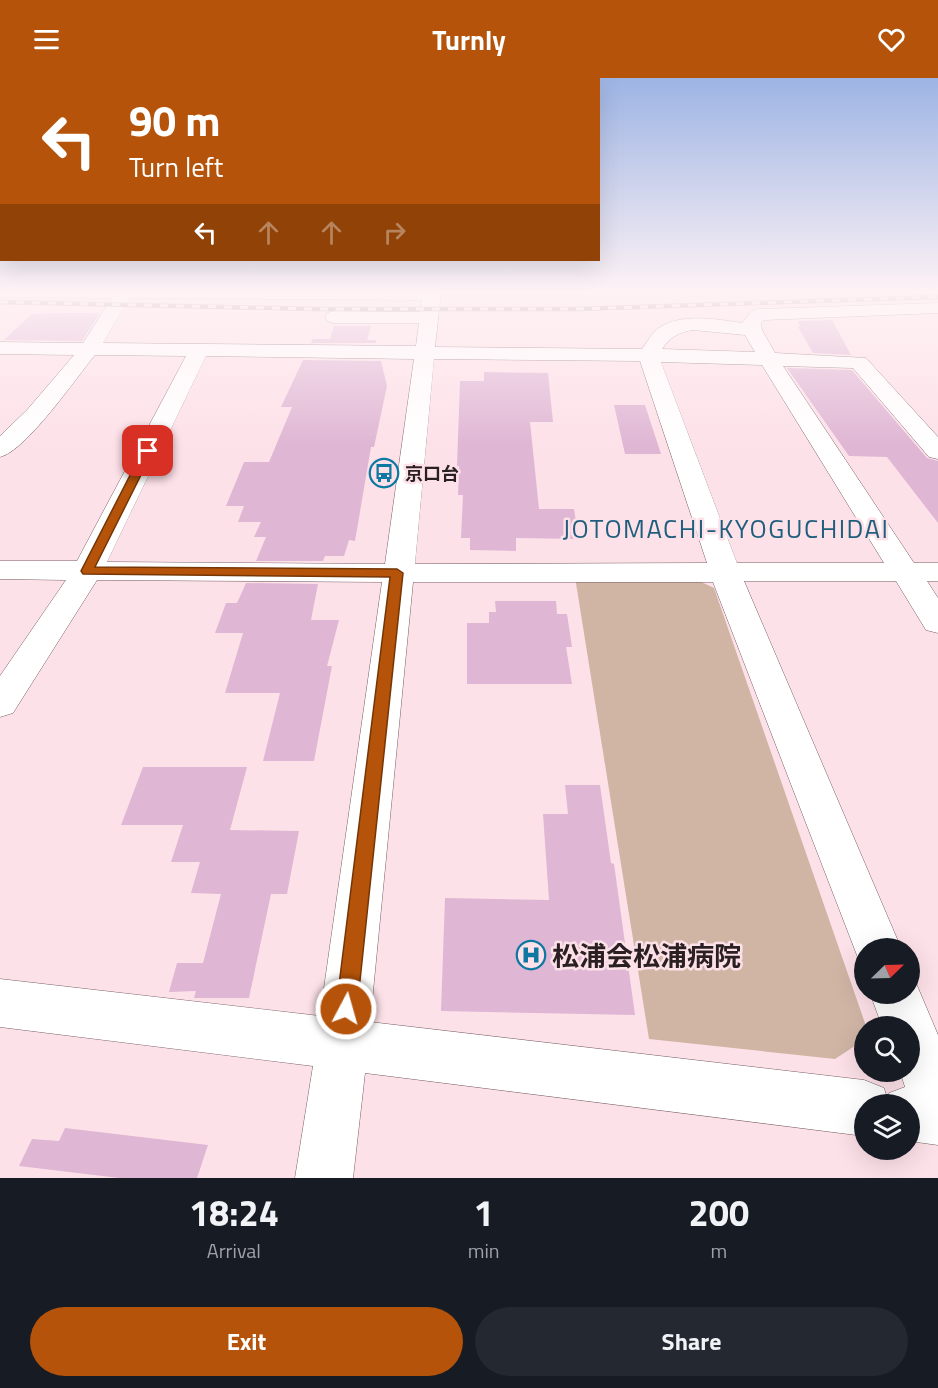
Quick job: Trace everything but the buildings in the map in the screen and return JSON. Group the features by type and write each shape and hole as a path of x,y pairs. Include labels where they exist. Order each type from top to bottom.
{"street":[{"path":"0,450 34,415 93,343"},
{"path":"0,348 199,350 243,343"},
{"path":"324,1178 342,1046 425,343"},
{"path":"584,343 648,355 859,362 938,452"},
{"path":"648,355 657,343"},
{"path":"760,343 938,623"},
{"path":"0,704 87,571 199,350"},
{"path":"648,355 725,573 873,938"},
{"path":"0,570 397,573 938,572"},
{"path":"0,1003 854,1107"},
{"path":"920,1055 938,1100"},
{"path":"920,1115 938,1117"}],"shaded area":[{"path":"575,577 697,580 714,588 854,991 854,1004 858,1004 863,1016 854,1016 854,1047 835,1059 649,1039"}],"place":[{"name":"京口台","path":"384,473"},
{"name":"松浦会松浦病院","path":"531,955"}],"district":[{"name":"JOTOMACHI-KYOGUCHIDAI","path":"726,528"}],"route":[{"path":"148,451 87,571 397,573 346,1009"}]}
